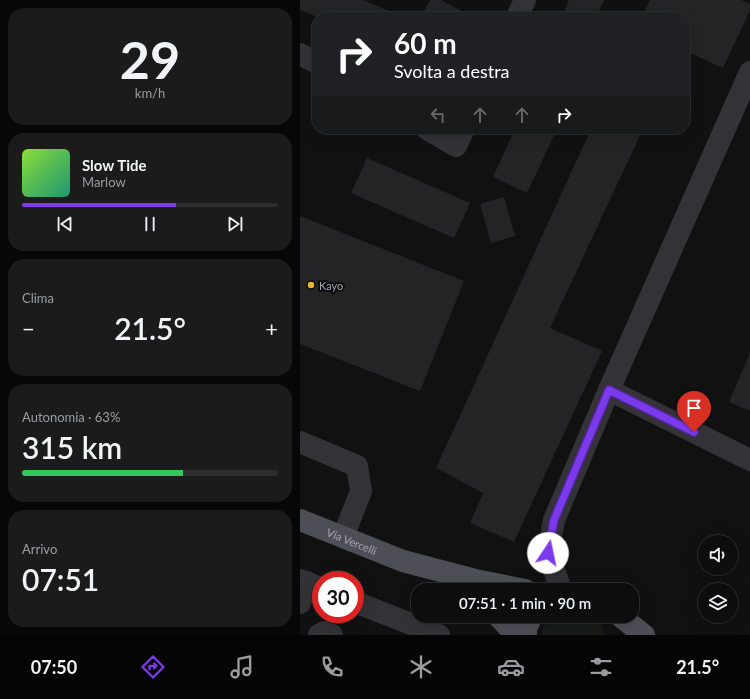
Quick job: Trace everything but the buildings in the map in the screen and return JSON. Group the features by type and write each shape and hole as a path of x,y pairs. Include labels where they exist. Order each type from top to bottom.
{"main road":[{"name":"Via Vercelli","path":"300,520 403,561 444,583"},
{"name":"Via Vercelli","path":"403,561 490,583"},
{"path":"504,623 514,635"},
{"path":"526,635 526,628 528,623"},
{"path":"620,623 622,635"},
{"path":"629,623 644,635"}],"street":[{"path":"519,12 525,0"},
{"path":"300,54 312,60"},
{"path":"559,583 548,553 554,520 609,390 750,72"},
{"path":"436,134 456,146 462,134"},
{"path":"609,390 750,460"},
{"path":"300,442 357,466 361,491 343,537"},
{"path":"300,603 309,583"},
{"path":"364,606 415,631 439,635"},
{"path":"320,635 324,632 332,635"}],"shaded area":[{"path":"546,623 601,623 605,635 542,635 543,628"}],"place":[{"name":"Kayo","path":"311,285"}],"route":[{"path":"548,553 554,520 609,390 694,432"}]}
